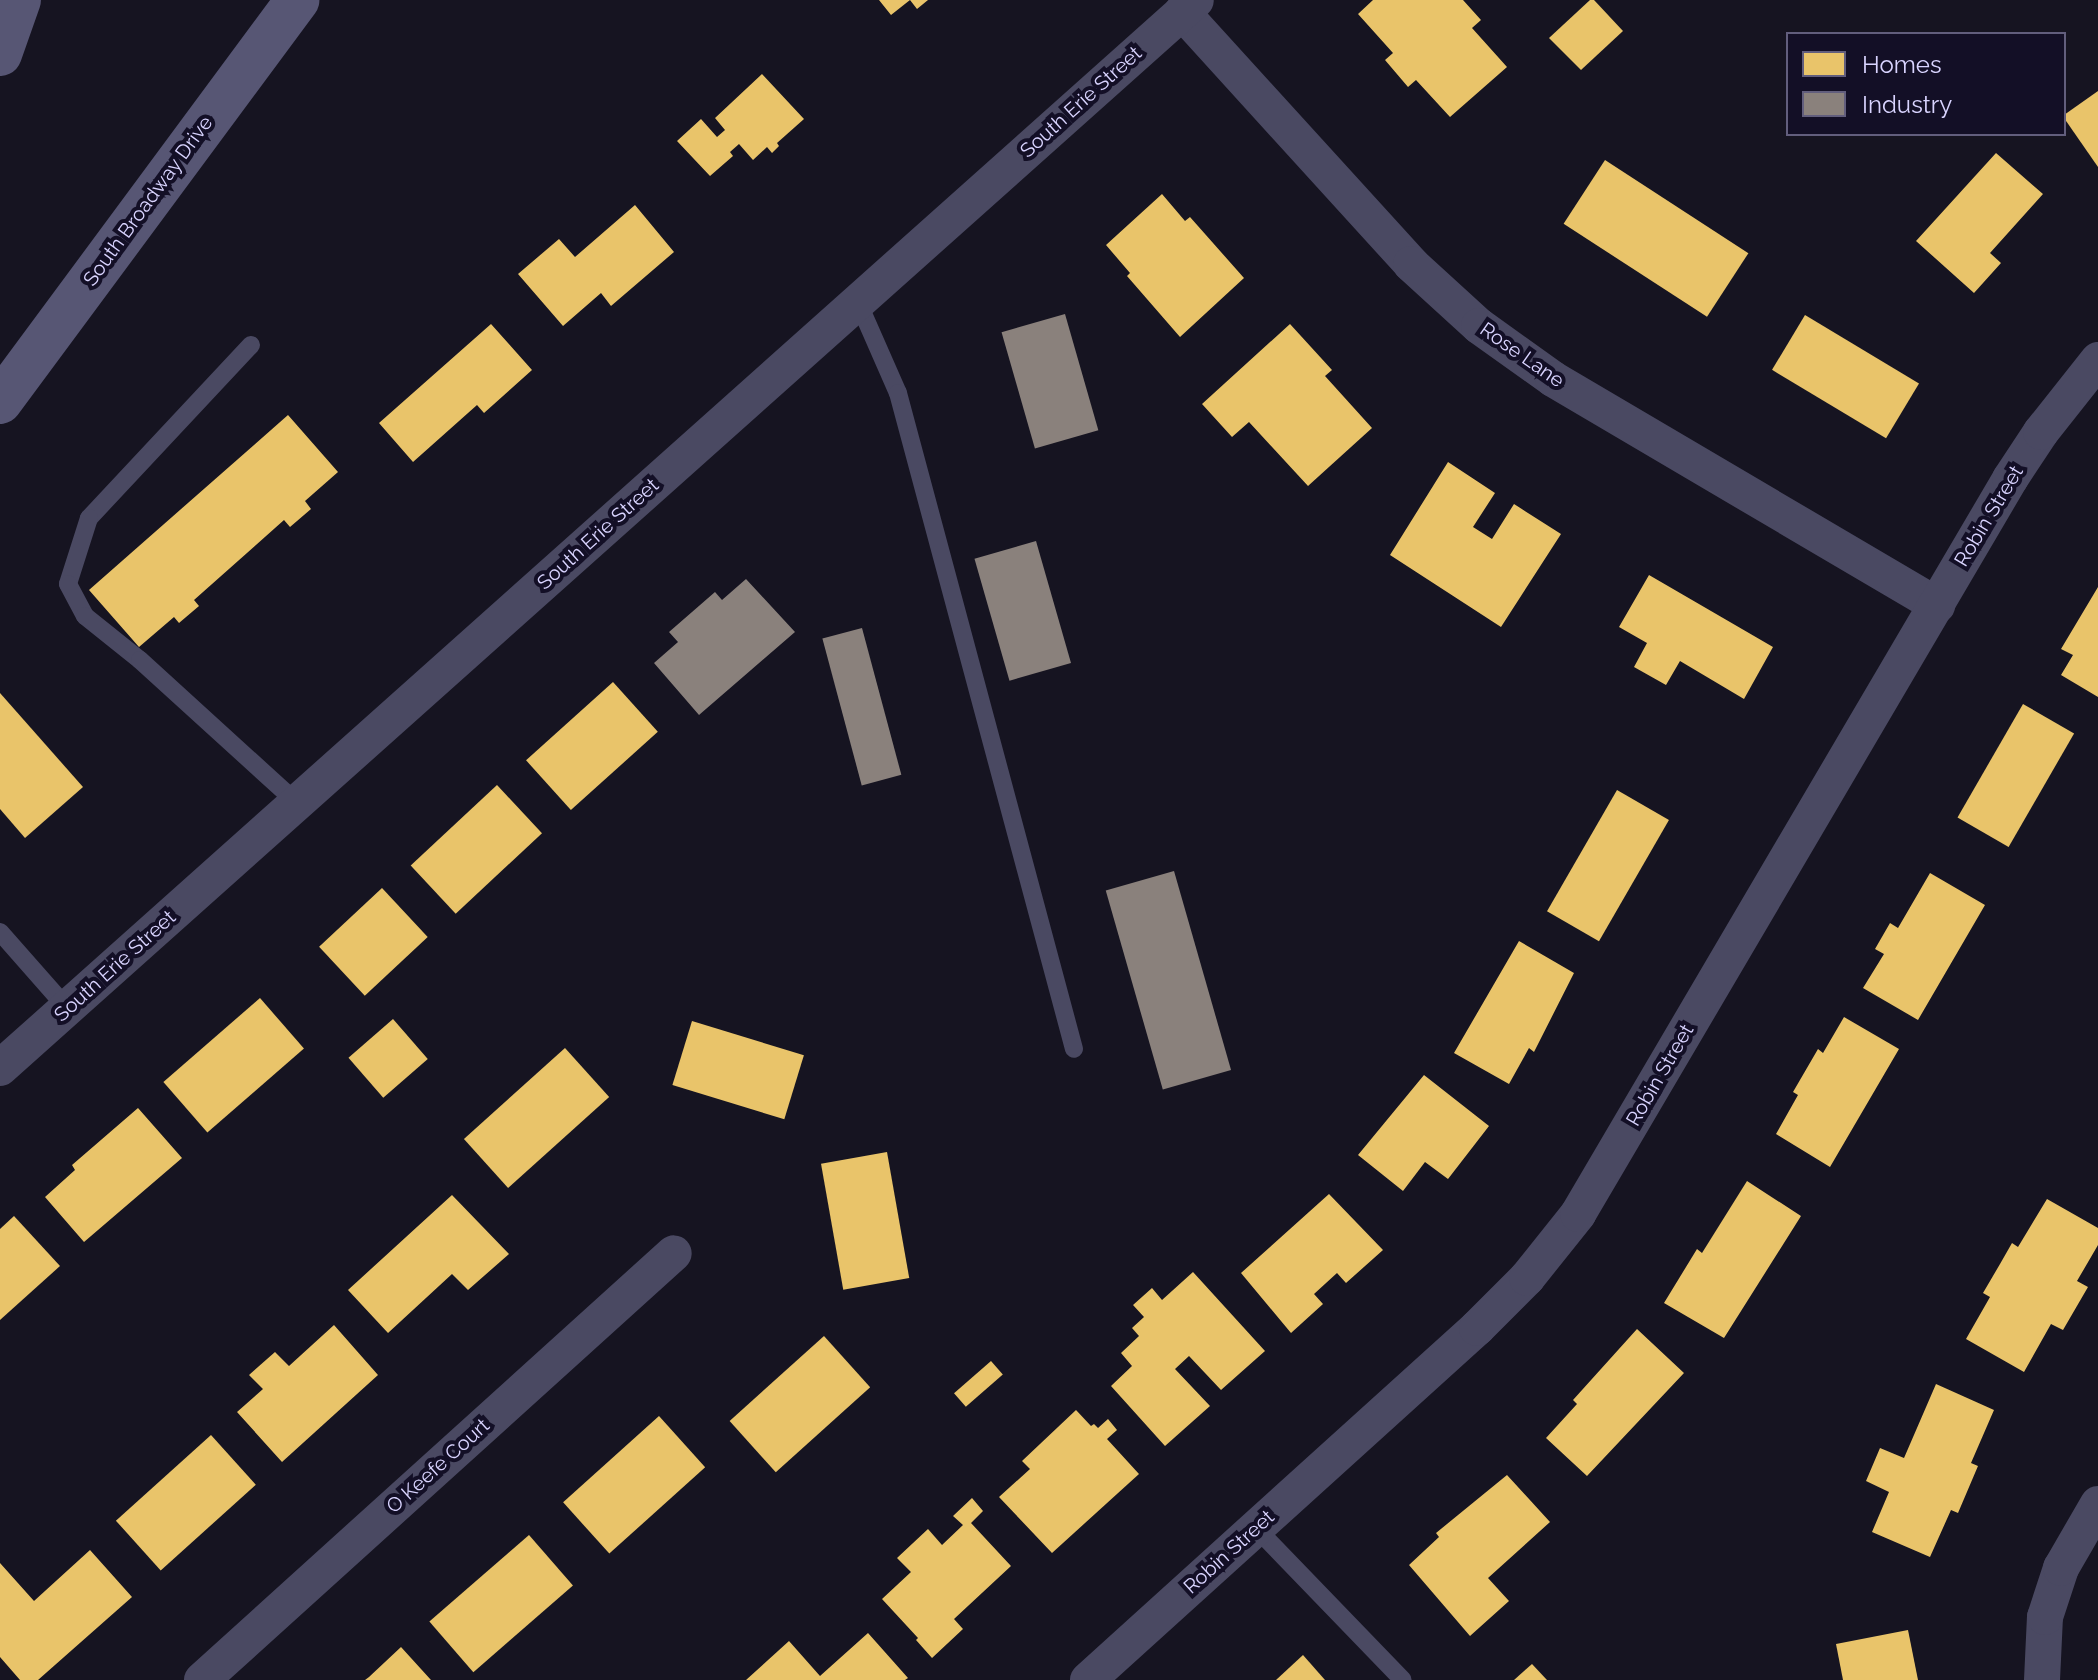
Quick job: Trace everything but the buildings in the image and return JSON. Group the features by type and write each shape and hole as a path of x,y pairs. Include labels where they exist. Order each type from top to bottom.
{"main road":[{"path":"0,54 19,0"},
{"name":"South Broadway Drive","path":"0,402 297,0"}],"street":[{"name":"South Erie Street","path":"0,1068 1189,6"},
{"name":"Rose Lane","path":"1189,6 1411,264 1479,326 1553,379 1937,605"},
{"name":"Robin Street","path":"1088,1680 1477,1328 1527,1278 1578,1214 2033,443 2098,360"},
{"name":"O Keefe Court","path":"202,1680 674,1253"},
{"path":"2042,1680 2045,1617 2061,1568 2098,1504"}],"lane":[{"path":"858,302 898,393 1074,1049"},
{"path":"251,345 89,518 68,584 85,616 140,660 297,803"},
{"path":"0,932 67,1008"},
{"path":"1256,1528 1403,1680"}]}
